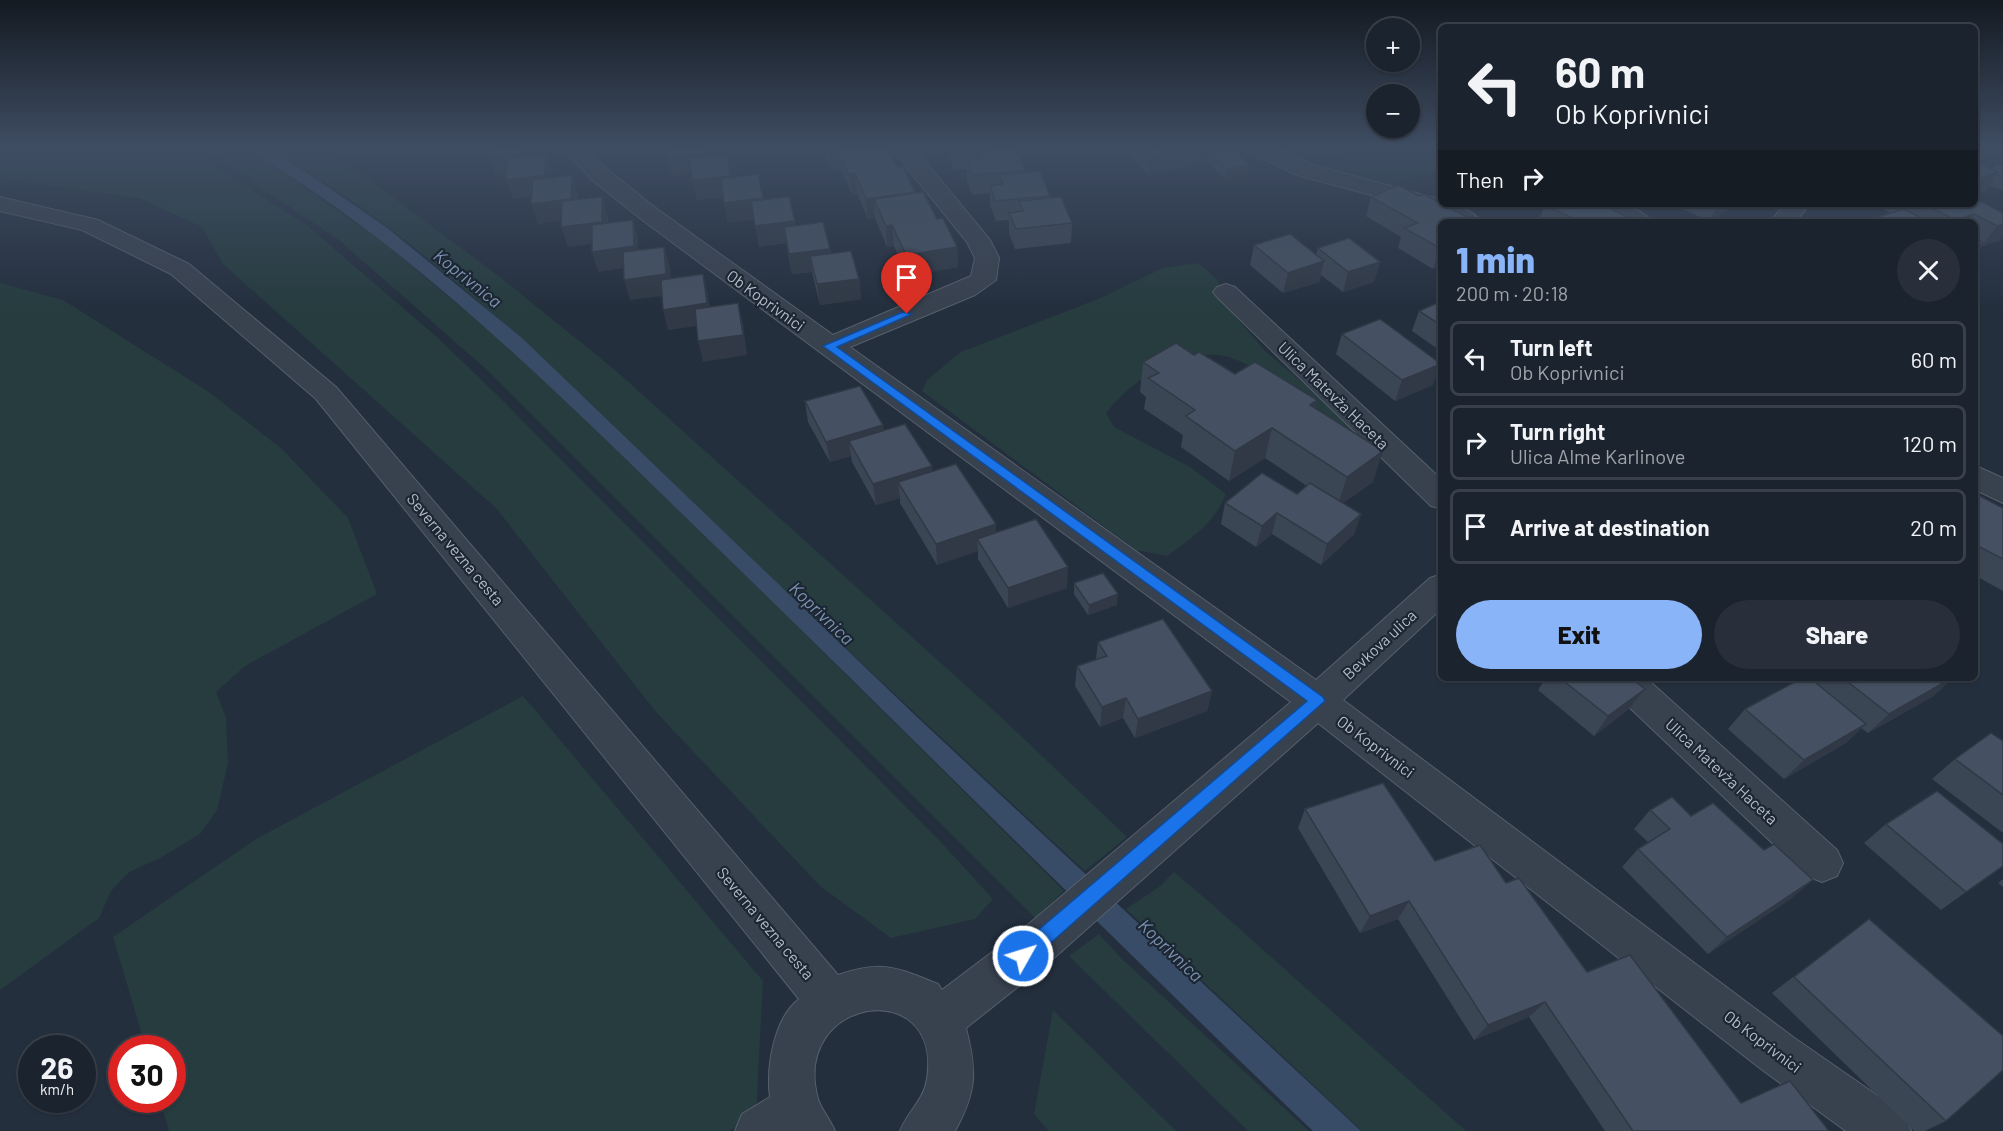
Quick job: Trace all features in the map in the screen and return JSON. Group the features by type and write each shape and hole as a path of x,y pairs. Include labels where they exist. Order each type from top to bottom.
{"street":[{"name":"Ob Koprivnici","path":"634,202 1317,701 1777,1053 1887,1131"},
{"path":"829,346 966,290 983,280 987,258 978,240 946,202"},
{"path":"1423,202 1438,206"},
{"name":"Severna vezna cesta","path":"0,204 90,225 180,269 326,393 830,1001"},
{"path":"1441,207 1463,219"},
{"path":"1607,207 1633,219"},
{"path":"1785,219 1795,207"},
{"name":"Ulica Matevža Haceta","path":"1226,292 1438,494"},
{"path":"1978,478 2003,492"},
{"name":"Bevkova ulica","path":"941,1019 1039,943 1133,858 1317,701 1438,591"},
{"name":"Ulica Matevža Haceta","path":"1625,681 1822,863"},
{"path":"788,1124 790,1069 797,1042 811,1019 830,1001 853,989 886,987 902,989 924,1002 941,1019 950,1045 952,1073 945,1102 928,1130"}],"green space":[{"path":"147,202 271,202 309,227 438,338 494,392 939,840 993,899 975,919 891,938 820,886 656,712 496,508 223,264 202,227"},
{"path":"282,202 325,202 382,242 509,346 770,599 1064,891 1035,918 486,369 339,240"},
{"path":"353,202 399,202 500,277 615,370 1002,718 1127,837 1085,871 822,626 527,345 430,260"},
{"path":"1198,263 1218,280 1221,300 1265,351 1336,411 1375,450 1300,397 1239,361 1224,356 1207,355 1190,357 1158,369 1129,389 1106,413 1114,427 1190,467 1226,494 1209,521 1167,556 1136,550 922,391 927,380 961,352 1098,299 1163,268"},
{"path":"0,283 63,300 209,392 282,449 348,518 377,594 245,666 216,692 226,718 228,763 217,810 200,834 160,858 129,872 111,891 99,918 0,990"},
{"path":"523,696 763,981 756,1115 729,1131 169,1131 164,1113 186,1113 186,1035 142,1035 113,937 256,839"},
{"path":"1174,872 1466,1131 1362,1131 1126,909 1159,887"},
{"path":"1099,934 1122,959 1309,1131 1248,1131 1069,956"},
{"path":"1053,1010 1176,1131 1049,1131 1034,1114"}],"water":[{"path":"328,202 349,202 386,227 522,338 917,717 1361,1131 1313,1131 545,382 432,282"}],"building":[{"path":"562,202 602,202 602,222 561,227"},
{"path":"751,202 790,202 795,221 755,226"},
{"path":"875,202 928,202 937,219 943,218 957,247 906,255 892,225 886,226"},
{"path":"1019,202 1063,202 1072,223 1016,229 1009,213 1023,211"},
{"path":"1380,202 1438,202 1438,207 1448,207 1470,219 1438,219 1438,247 1404,228 1418,223"},
{"path":"1978,202 1981,202 2003,213 2003,224 1997,226 1974,214 1953,219 1930,207 1978,207"},
{"path":"1549,207 1611,207 1609,208 1627,217 1623,219 1574,219"},
{"path":"1904,209 1923,219 1882,219 1878,217"},
{"path":"633,220 634,246 592,252 592,225"},
{"path":"823,222 830,249 789,254 784,227"},
{"path":"1290,234 1324,261 1288,273 1254,245"},
{"path":"1349,238 1380,262 1348,272 1318,248"},
{"path":"664,247 666,274 624,280 623,252"},
{"path":"851,251 859,279 817,284 810,256"},
{"path":"703,274 707,303 663,310 661,280"},
{"path":"738,303 743,335 698,341 695,309"},
{"path":"1438,303 1438,323 1419,311"},
{"path":"1380,319 1438,362 1438,365 1402,380 1342,334"},
{"path":"1176,343 1194,355 1199,352 1235,374 1255,362 1317,400 1310,405 1383,451 1347,477 1272,428 1235,451 1186,416 1195,410 1148,378 1159,373 1143,362"},
{"path":"860,386 883,425 826,442 805,401"},
{"path":"905,424 932,466 873,484 849,441"},
{"path":"956,464 996,524 936,544 898,482"},
{"path":"1262,473 1297,494 1310,483 1361,514 1327,544 1277,513 1262,526 1225,503"},
{"path":"1978,495 2003,508 2003,559 1978,546"},
{"path":"1036,519 1068,567 1008,588 977,539"},
{"path":"1103,573 1118,594 1089,605 1074,583"},
{"path":"1163,619 1212,691 1138,719 1126,698 1102,707 1077,666 1107,656 1098,642"},
{"path":"1564,681 1635,681 1645,689 1608,716"},
{"path":"1796,681 1814,681 1866,724 1804,760 1745,709"},
{"path":"1847,681 1947,681 1889,714"},
{"path":"1991,733 2003,741 2003,795 1955,759"},
{"path":"1383,783 1435,861 1480,845 1506,883 1519,878 1587,972 1630,955 1741,1103 1790,1081 1829,1131 1633,1131 1545,1002 1488,1025 1409,901 1370,916 1305,809"},
{"path":"1937,791 2003,844 2003,866 1966,892 1886,824"},
{"path":"1672,797 1691,816 1713,803 1764,850 1774,844 1813,880 1727,937 1638,849 1670,829 1650,810"},
{"path":"1869,919 2003,1036 2003,1070 1946,1121 1794,977"}],"route":[{"path":"907,314 829,346 861,367 1317,701 1133,858 1023,956"}],"water label":[{"name":"Koprivnica","path":"468,278"},
{"name":"Koprivnica","path":"822,613"},
{"name":"Koprivnica","path":"1171,950"}]}
